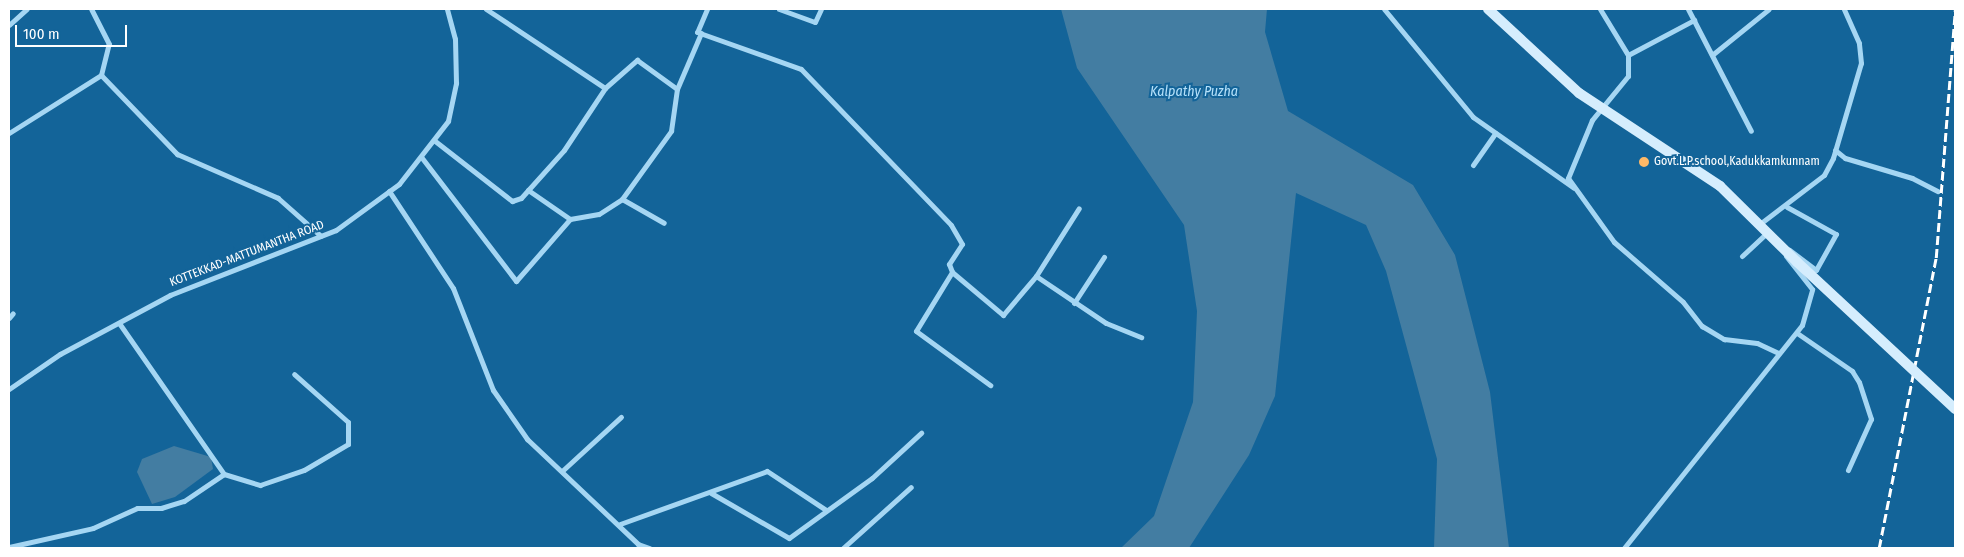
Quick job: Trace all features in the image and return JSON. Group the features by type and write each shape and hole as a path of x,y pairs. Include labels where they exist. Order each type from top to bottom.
{"main road":[{"path":"1488,9 1600,109 1692,166 1761,223 1797,262 1955,409"}],"street":[{"path":"9,25 27,9"},
{"path":"9,133 101,75 109,44 90,9"},
{"name":"KOTTEKKAD-MATTUMANTHA ROAD","path":"9,389 119,323 170,296 321,236 389,191 422,158 448,121 456,83 455,39 448,9"},
{"path":"486,9 605,88"},
{"path":"707,9 697,32 800,69 951,225 962,244 949,264 952,272 1003,315 1036,276 1079,208"},
{"path":"779,9 816,22 822,9"},
{"path":"1384,9 1473,117 1575,188"},
{"path":"1600,9 1628,55 1628,76 1600,109 1569,168 1568,178 1614,242 1683,302 1702,326 1724,339 1757,343 1778,353"},
{"path":"1688,9 1751,131"},
{"path":"1712,55 1769,9"},
{"path":"1761,223 1787,207 1824,175 1835,150 1861,63 1859,43 1844,9"},
{"path":"1628,55 1694,20"},
{"path":"422,158 516,281 570,218 598,214 622,199 671,131 677,89 701,33"},
{"path":"435,141 512,201 528,190 564,150 605,88 637,60 677,89"},
{"path":"101,75 177,154 278,198 321,236"},
{"path":"1473,165 1495,132"},
{"path":"1835,150 1850,160 1912,178 1938,191"},
{"path":"528,190 570,218"},
{"path":"389,191 453,288 493,390 527,440 620,524 638,544 649,548"},
{"path":"622,199 664,223"},
{"path":"1784,248 1816,270 1836,234 1787,207"},
{"path":"1742,256 1769,232"},
{"path":"1624,548 1778,353 1797,333 1812,289 1788,262 1784,248"},
{"path":"1074,303 1104,258"},
{"path":"952,272 916,331 990,386"},
{"path":"1036,276 1106,323 1141,337"},
{"path":"119,323 224,474 260,485 304,470 348,444 348,422 294,374"},
{"path":"1797,333 1852,371 1859,382 1871,419 1848,470"},
{"path":"562,471 621,417"},
{"path":"712,493 783,537 789,538 872,478 921,433"},
{"path":"620,524 712,493 732,480 767,471 826,510"},
{"path":"9,547 93,528 137,508 169,506 224,474"},
{"path":"843,548 911,487"}],"water":[{"name":"Kalpathy Puzha","path":"1061,9 1267,9 1265,32 1288,111 1413,185 1455,255 1490,392 1509,548 1434,548 1437,459 1386,271 1366,225 1296,193 1275,396 1249,455 1189,548 1121,548 1154,516 1193,402 1197,311 1184,225 1077,68"},
{"path":"174,446 211,457 213,469 175,497 152,504 137,472 142,459"}],"railway":[{"path":"1879,548 1936,258 1955,9"}],"place":[{"name":"Govt.L.P.school,Kadukkamkunnam","path":"1644,162"}]}
